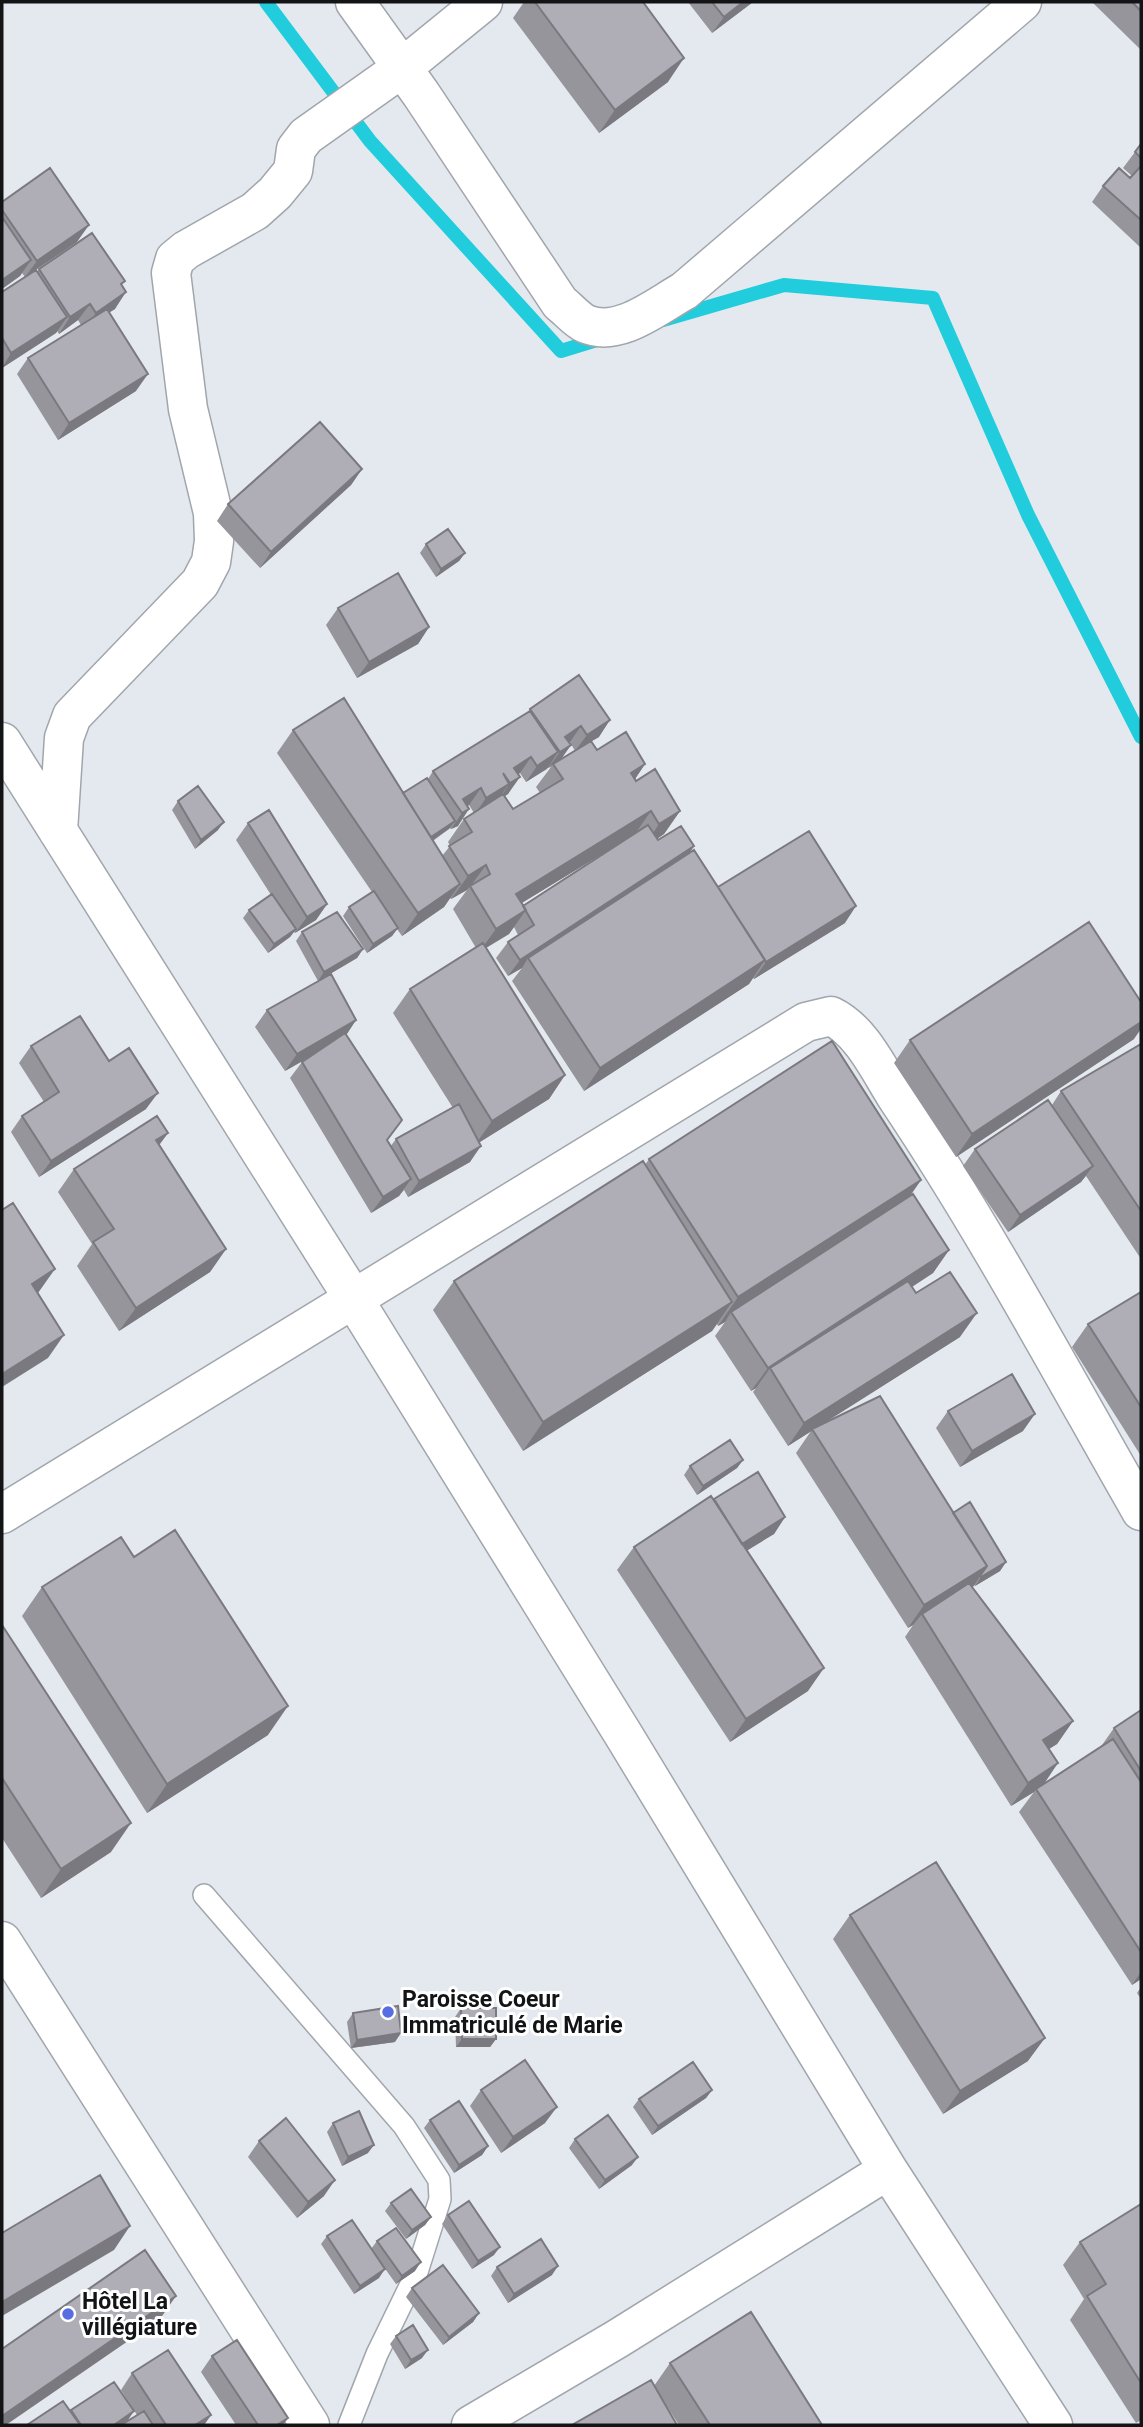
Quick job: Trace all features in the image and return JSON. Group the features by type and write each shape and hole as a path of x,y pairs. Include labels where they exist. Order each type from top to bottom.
{"street":[{"path":"355,2 560,303 586,324 613,328 684,291 1022,2"},
{"path":"58,831 64,738 72,716 200,583 211,562 214,513 188,409 171,273 175,259 255,211 293,171 296,149 300,142 402,68 483,2"},
{"path":"2,742 353,1298 623,1734 888,2170 1054,2425"},
{"path":"2,1514 806,1022 831,1016 851,1029 923,1137 1001,1266 1141,1511"},
{"path":"2,1941 310,2425"},
{"path":"471,2425 617,2339 888,2170"}],"lane":[{"path":"204,1895 404,2126 439,2180 438,2208 417,2272 377,2354 349,2425"}],"building":[{"path":"535,2 643,2 684,58 615,110"},
{"path":"712,2 743,2 724,17"},
{"path":"1132,2 1141,2 1141,11"},
{"path":"1141,144 1141,158 1135,152"},
{"path":"1141,166 1141,220 1103,186 1119,168 1130,178"},
{"path":"50,168 89,225 37,261 2,210 2,202"},
{"path":"2,217 31,260 2,280"},
{"path":"92,233 125,281 121,284 126,292 96,313 90,304 70,317 39,269"},
{"path":"36,270 67,317 11,353 2,338 2,292"},
{"path":"107,309 148,374 69,423 28,358"},
{"path":"320,422 362,469 271,552 228,504"},
{"path":"448,529 465,553 441,569 426,544"},
{"path":"398,573 429,627 369,662 338,608"},
{"path":"579,675 610,720 587,735 581,726 565,737 571,745 560,752 530,709"},
{"path":"344,698 460,884 418,913 293,730"},
{"path":"530,711 558,752 537,766 531,757 514,768 520,777 510,783 503,773 509,784 486,798 481,788 463,799 469,809 462,813 433,771"},
{"path":"626,732 645,764 631,773 636,781 655,769 680,811 659,824 651,811 516,894 526,910 496,929 470,886 490,874 486,865 468,876 449,846 472,832 464,819 503,794 513,809 563,779 553,764 591,741 597,750"},
{"path":"427,778 455,821 431,837 403,793"},
{"path":"198,786 224,822 201,840 178,801"},
{"path":"269,810 327,904 307,917 248,823"},
{"path":"648,825 658,840 681,826 694,846 520,960 508,942 534,925 523,906"},
{"path":"809,831 856,906 766,962 718,887"},
{"path":"694,850 765,960 600,1068 528,958"},
{"path":"374,891 398,928 373,944 349,907"},
{"path":"272,894 296,929 274,944 249,910"},
{"path":"337,912 363,949 324,972 302,932"},
{"path":"1089,922 1141,1002 1141,1022 972,1134 910,1040"},
{"path":"483,943 565,1075 492,1121 410,989"},
{"path":"331,974 356,1020 297,1054 267,1010"},
{"path":"80,1016 109,1061 129,1048 158,1093 51,1161 22,1116 59,1092 31,1046"},
{"path":"345,1033 402,1120 387,1140 411,1179 383,1197 302,1062"},
{"path":"832,1041 921,1180 738,1297 649,1159"},
{"path":"1141,1044 1141,1211 1061,1091"},
{"path":"1048,1100 1093,1166 1020,1215 975,1149"},
{"path":"459,1104 481,1146 419,1181 396,1139"},
{"path":"157,1116 168,1133 156,1140 226,1249 136,1308 93,1242 114,1229 74,1169"},
{"path":"643,1161 732,1302 543,1422 454,1281"},
{"path":"913,1194 949,1250 768,1368 731,1312"},
{"path":"13,1203 55,1269 32,1284 64,1335 2,1374 2,1210"},
{"path":"950,1272 977,1313 804,1423 770,1368 908,1281 916,1293"},
{"path":"1141,1292 1141,1407 1088,1324"},
{"path":"1012,1374 1035,1414 972,1451 948,1411"},
{"path":"880,1396 987,1566 924,1605 812,1429"},
{"path":"730,1440 743,1460 703,1486 690,1466"},
{"path":"758,1472 785,1517 742,1544 714,1499"},
{"path":"711,1496 824,1668 746,1719 634,1547"},
{"path":"970,1502 1006,1562 981,1577 987,1566 953,1513"},
{"path":"175,1530 288,1706 167,1784 42,1587 121,1537 134,1557"},
{"path":"969,1583 1073,1721 1043,1740 1058,1763 1028,1783 922,1614"},
{"path":"2,1625 131,1823 61,1869 2,1778"},
{"path":"1141,1710 1141,1771 1114,1728"},
{"path":"1113,1739 1141,1782 1141,1952 1036,1789"},
{"path":"936,1862 1045,2038 960,2091 850,1915"},
{"path":"398,2006 401,2033 357,2040 353,2013"},
{"path":"461,2008 496,2008 496,2039 462,2039"},
{"path":"525,2060 557,2107 513,2137 481,2090"},
{"path":"693,2062 712,2090 658,2126 639,2099"},
{"path":"459,2101 488,2146 459,2165 430,2120"},
{"path":"359,2111 374,2145 348,2157 333,2123"},
{"path":"608,2115 638,2157 605,2180 575,2139"},
{"path":"286,2118 335,2180 308,2202 259,2141"},
{"path":"100,2175 130,2226 2,2302 2,2233"},
{"path":"411,2189 431,2217 412,2230 391,2203"},
{"path":"469,2201 500,2247 478,2261 448,2215"},
{"path":"1141,2204 1141,2383 1087,2296 1106,2284 1080,2242"},
{"path":"352,2220 385,2269 360,2286 327,2236"},
{"path":"396,2228 421,2262 402,2276 377,2241"},
{"path":"541,2239 558,2266 514,2294 497,2267"},
{"path":"145,2250 176,2296 2,2416 2,2349"},
{"path":"443,2265 479,2313 449,2337 412,2288"},
{"path":"751,2312 822,2425 710,2425 670,2363"},
{"path":"413,2325 428,2350 411,2360 396,2336"},
{"path":"237,2340 288,2418 277,2425 258,2425 212,2356"},
{"path":"168,2350 211,2415 195,2425 166,2425 132,2373"},
{"path":"651,2380 677,2425 572,2425"},
{"path":"114,2382 134,2411 114,2425 81,2425 71,2410"},
{"path":"63,2401 80,2425 27,2425"},
{"path":"144,2411 153,2425 121,2425"}],"waterway":[{"path":"266,2 370,141 561,351 600,339"},
{"path":"663,320 784,285 933,298 1028,515 1141,737"}],"place":[{"name":"Paroisse Coeur Immatriculé de Marie","path":"388,2012"},
{"name":"Hôtel La villégiature","path":"68,2314"}]}
